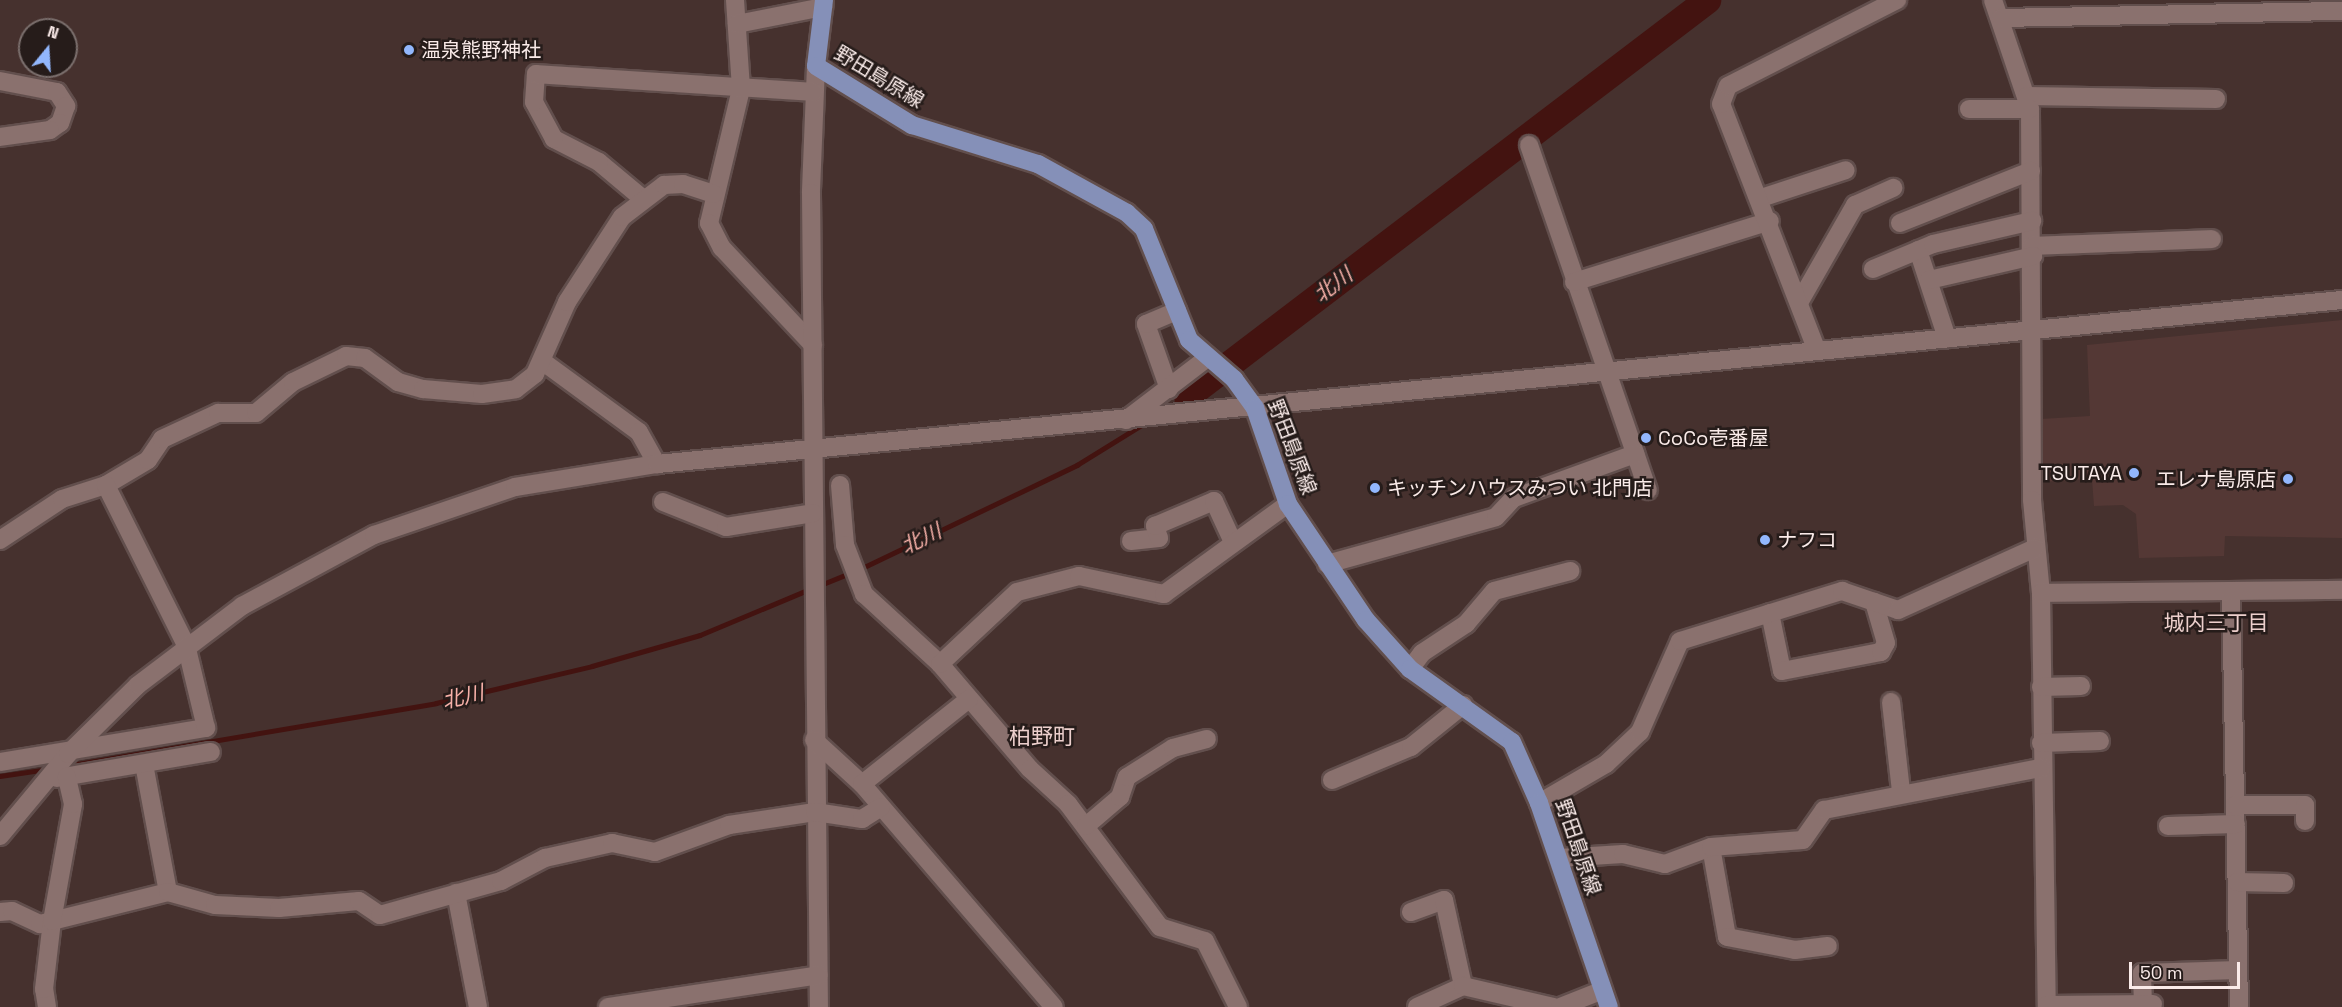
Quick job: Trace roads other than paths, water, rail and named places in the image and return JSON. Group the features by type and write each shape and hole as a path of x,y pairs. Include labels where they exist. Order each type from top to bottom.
{"main road":[{"name":"野田島原線","path":"823,4 816,66 892,116 1025,158 1126,213 1144,230 1189,340 1209,360 1228,374 1255,408 1288,504 1366,621 1410,669 1512,742 1539,803 1606,998"}],"street":[{"path":"735,0 741,89 713,194 709,223 722,248 813,345"},
{"path":"1816,351 1770,221 1722,104 1728,86 1897,0"},
{"path":"1993,0 2029,103 2035,329 2035,548 2041,593 2047,1006 2149,1004 2142,973 2238,970"},
{"path":"737,24 823,4"},
{"path":"2001,18 2070,8 2301,6 2342,11"},
{"path":"816,66 813,92 812,451 819,1007"},
{"path":"642,198 599,162 554,140 534,102 536,74 813,92"},
{"path":"0,81 57,92 66,106 60,123 50,130 0,137"},
{"path":"1969,109 2029,103 2216,99"},
{"path":"1529,145 1604,372 1648,490"},
{"path":"1761,198 1846,170"},
{"path":"1900,223 2031,171"},
{"path":"0,540 62,499 105,485 148,460 162,439 218,413 256,413 293,382 346,356 365,358 410,386 482,394 516,389 542,361 597,249 642,198 673,183 713,194"},
{"path":"1800,301 1855,206 1893,188"},
{"path":"1574,282 1770,221"},
{"path":"1873,268 1918,250 2032,221"},
{"path":"1929,280 2033,251 2212,239"},
{"path":"1918,250 1947,338"},
{"path":"0,836 55,777 71,751 186,645 284,579 425,514 515,487 657,464 1255,408 2342,300"},
{"path":"1169,389 1146,324 1177,311"},
{"path":"1127,420 1209,360"},
{"path":"542,361 639,432 657,464"},
{"path":"1327,564 1496,517 1514,498 1635,454"},
{"path":"0,762 206,728 186,645 105,485"},
{"path":"840,486 846,551 855,577 897,630 940,664 969,699 1086,826 1160,927 1205,941 1238,1007"},
{"path":"1131,541 1159,538 1155,526 1214,501 1232,540"},
{"path":"663,502 726,527 813,513"},
{"path":"940,664 1017,592 1079,576 1164,594 1232,540 1288,504"},
{"path":"1539,803 1606,764 1640,732 1680,641 1842,591 1898,610 2035,548"},
{"path":"813,549 846,551"},
{"path":"1410,669 1422,653 1466,624 1494,591 1570,571"},
{"path":"2041,593 2342,590"},
{"path":"2231,591 2239,1007"},
{"path":"1770,613 1782,671 1881,652 1886,643 1874,602"},
{"path":"2041,687 2081,686"},
{"path":"862,784 969,699"},
{"path":"1891,702 1901,791"},
{"path":"1332,780 1411,747 1463,705"},
{"path":"1086,826 1120,797 1127,777 1173,748 1207,739"},
{"path":"814,740 862,784 1054,1007"},
{"path":"2042,743 2100,741"},
{"path":"55,777 211,752"},
{"path":"144,764 168,892"},
{"path":"1559,858 1623,854 1665,864 1711,847 1803,840 1824,810 1901,791 2042,768"},
{"path":"47,1007 44,989 52,921 73,804 55,777"},
{"path":"2235,805 2306,805"},
{"path":"0,912 12,911 36,924 168,892 215,905 279,909 359,901 380,915 501,881 556,855 612,843 655,852 729,825 815,812 862,819 881,807"},
{"path":"2168,826 2236,824"},
{"path":"1711,847 1726,937 1795,950 1828,946"},
{"path":"2237,882 2284,883"},
{"path":"456,893 478,1007"},
{"path":"1411,912 1444,900 1463,986"},
{"path":"608,1007 819,975"},
{"path":"1417,1007 1463,986 1504,999 1554,1007"},
{"path":"1560,1007 1606,998"}],"waterway":[{"name":"北川","path":"1187,396 1707,0"},
{"name":"北川","path":"1168,408 1187,396"},
{"name":"北川","path":"860,569 1077,465 1143,424"},
{"name":"北川","path":"818,586 852,572"},
{"name":"北川","path":"65,766 436,703 592,666 700,635 810,589"},
{"name":"北川","path":"0,776 48,769"}],"place":[{"name":"温泉熊野神社","path":"409,50"},
{"name":"CoCo壱番屋","path":"1646,438"},
{"name":"TSUTAYA","path":"2134,473"},
{"name":"エレナ島原店","path":"2288,479"},
{"name":"キッチンハウスみつい 北門店","path":"1375,488"},
{"name":"ナフコ","path":"1765,540"}],"district":[{"name":"城内三丁目","path":"2216,623"},
{"name":"柏野町","path":"1042,737"}]}
